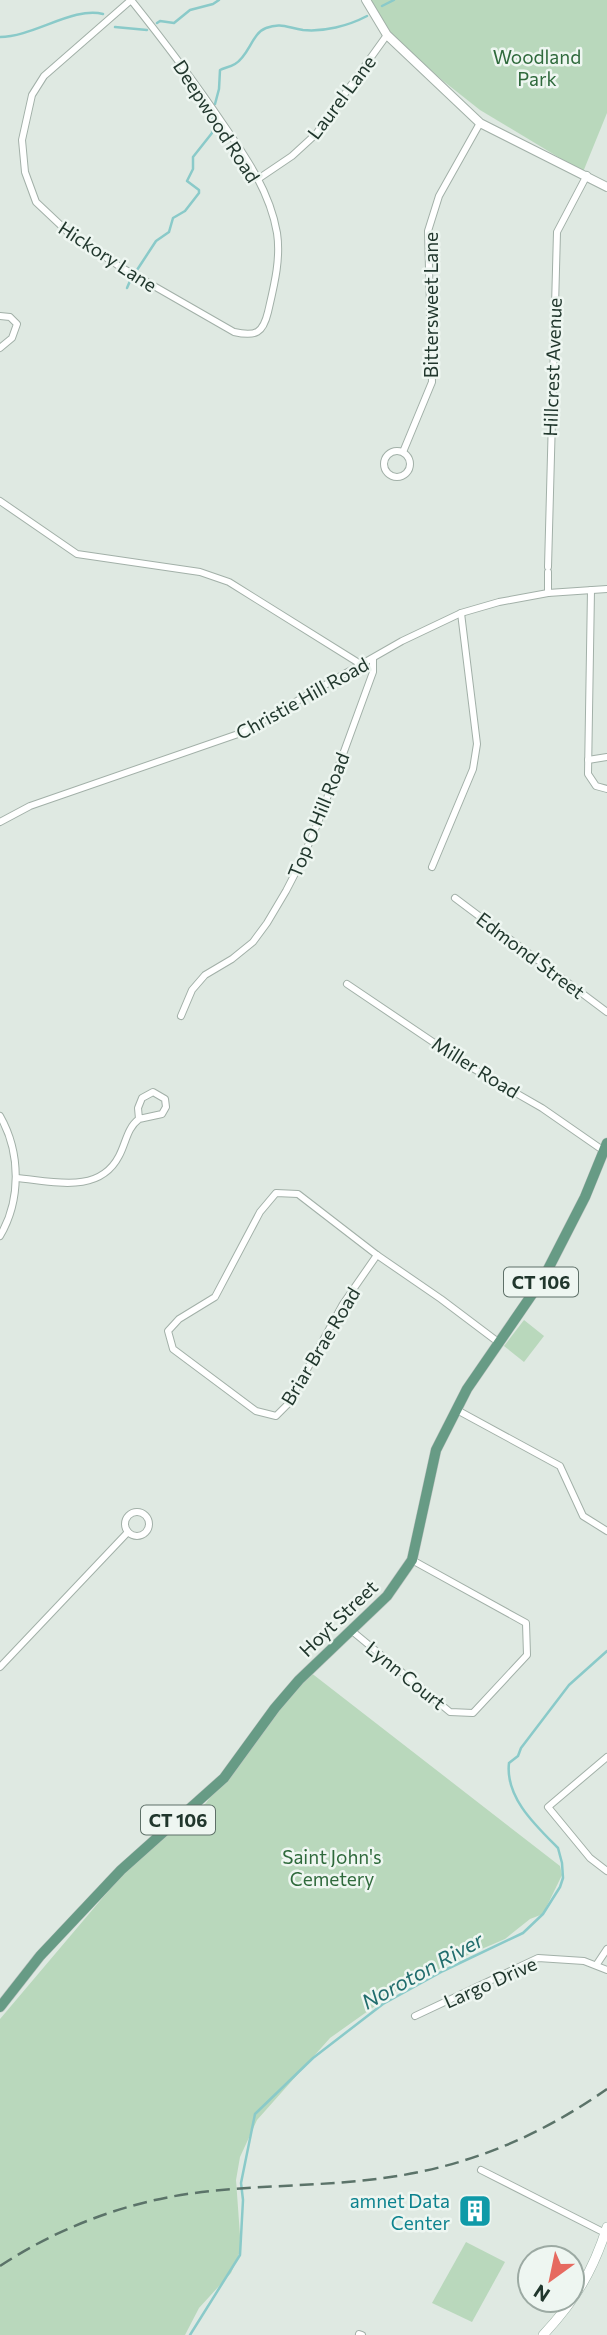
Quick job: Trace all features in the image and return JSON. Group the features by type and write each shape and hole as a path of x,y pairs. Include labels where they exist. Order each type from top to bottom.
{"main road":[{"name":"Hoyt Street","path":"0,2007 40,1956 115,1875 224,1778 299,1680 387,1596 412,1560 436,1450 457,1409 498,1342 544,1278 585,1197 605,1147"},
{"path":"543,2335 566,2310 584,2283 606,2230"}],"street":[{"name":"Deepwood Road","path":"131,0 209,102 258,179 275,224 278,249 276,278 266,318 263,327 257,332"},
{"name":"Hickory Lane","path":"131,0 44,76 33,95 22,140 24,173 36,202 54,221 89,248 234,332 247,335 257,332"},
{"path":"366,0 387,35 480,123 607,187"},
{"name":"Laurel Lane","path":"258,179 292,156 316,134 387,35"},
{"name":"Bittersweet Lane","path":"403,452 432,383 428,231 439,196 480,123"},
{"name":"Hillcrest Avenue","path":"548,593 550,425 557,232 587,175"},
{"path":"0,316 10,317 17,324 12,338 0,346"},
{"name":"Bittersweet Lane","path":"394,451 403,452 410,460 409,470 403,475 393,476 385,468 385,459 394,451"},
{"path":"0,501 77,554 200,572 229,582 362,665"},
{"name":"Christie Hill Road","path":"0,822 30,806 240,733 402,641 461,613 499,602 548,593 607,589"},
{"path":"591,590 587,774 590,782 607,789"},
{"path":"432,867 473,769 477,744 461,613"},
{"name":"Top O Hill Road","path":"181,1016 192,990 205,975 232,959 253,942 296,872 373,672 373,659"},
{"path":"587,760 607,757"},
{"name":"Edmond Street","path":"455,898 607,1012"},
{"name":"Miller Road","path":"347,984 467,1065 605,1147"},
{"path":"16,1178 68,1182 86,1182 101,1178 113,1169 129,1131 139,1118 162,1114 167,1103 163,1096 153,1092 145,1095 138,1108 139,1118"},
{"path":"0,1116 13,1150 16,1178 13,1206 0,1236"},
{"name":"Briar Brae Road","path":"377,1255 343,1304 288,1404 276,1416 257,1411 173,1349 168,1331 179,1319 215,1297 260,1212 276,1193 298,1194 498,1342"},
{"path":"457,1409 560,1466 583,1516 607,1531"},
{"path":"0,1667 128,1532"},
{"name":"Lynn Court","path":"352,1631 450,1712 473,1713 527,1655 526,1623 412,1560"},
{"path":"607,1757 548,1807 590,1858 607,1871"},
{"path":"597,1964 607,1949"},
{"name":"Largo Drive","path":"415,2016 538,1958 597,1964 607,1970"},
{"path":"481,2170 606,2230"}],"green space":[{"name":"Woodland Park","path":"367,0 607,0 607,113 583,172 480,110 442,80 390,33"},
{"path":"524,1320 544,1336 524,1362 504,1346"},
{"name":"Saint John's Cemetery","path":"310,1672 560,1866 562,1875 543,1914 530,1919 505,1939 399,1989 330,2038 257,2120 240,2157 236,2180 241,2249 231,2273 199,2308 185,2335 0,2335 0,2019 132,1863 206,1803"},
{"path":"466,2242 505,2262 472,2322 432,2303"}],"waterway":[{"path":"157,23 174,23 190,10 219,0"},
{"path":"382,6 394,0"},
{"path":"0,37 13,36 79,14 103,14"},
{"path":"215,104 220,70 240,60 257,35 266,28 284,26 303,30 327,29 367,16"},
{"path":"115,27 147,30"},
{"path":"137,270 156,241 169,232 173,218 185,211 199,193 199,190 187,181 193,169 193,157 212,133 213,117"},
{"path":"127,288 130,281"},
{"name":"Noroton River","path":"190,2335 240,2255 243,2200 241,2183 255,2114 313,2058 383,2004 443,1971 523,1933 543,1914 560,1887 563,1878 558,1848 523,1810 512,1787 509,1763 518,1756 521,1748 569,1685 607,1651"}],"railway":[{"path":"0,2266 66,2230 114,2211 162,2198 216,2191 362,2181 445,2166 494,2150 541,2129 607,2089"}],"place":[{"name":"amnet Data Center","path":"475,2211"}]}
